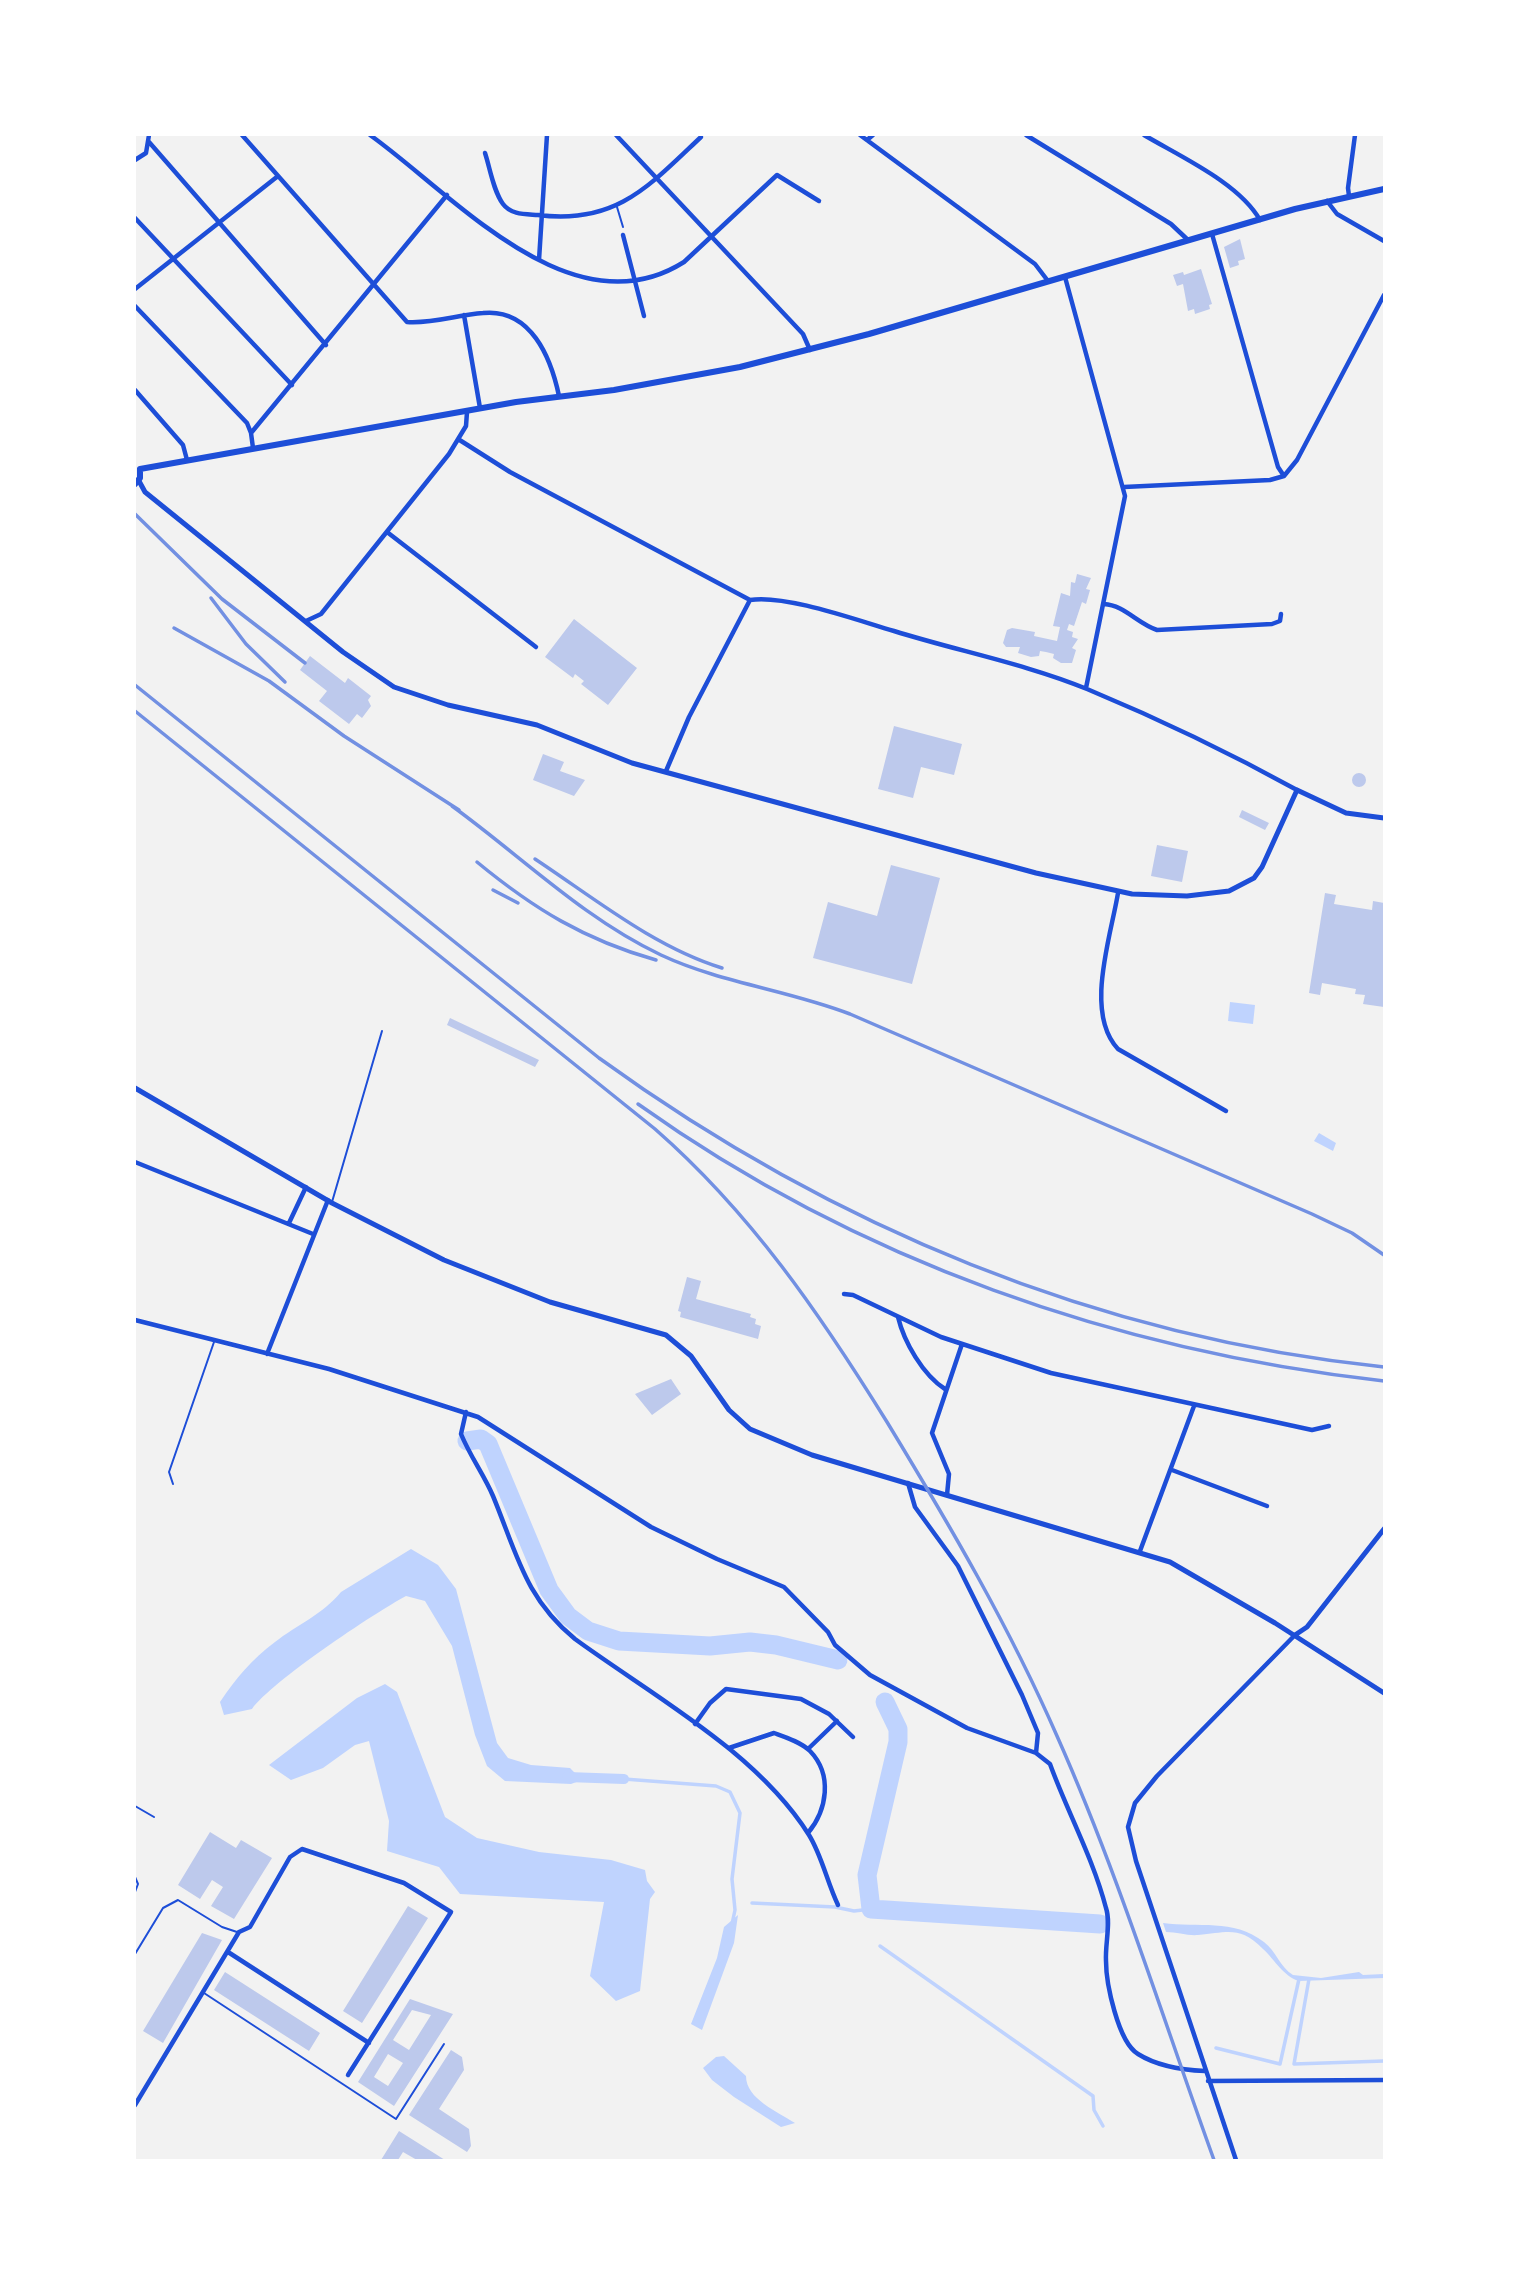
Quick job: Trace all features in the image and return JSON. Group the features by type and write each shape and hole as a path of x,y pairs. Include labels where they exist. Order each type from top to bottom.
{"main road":[{"path":"137,482 137,467 740,367 810,350 1327,201 1384,189"}],"street":[{"path":"135,160 146,152 149,135"},
{"path":"242,135 407,322 420,323 464,315 499,313 522,324 551,360 559,396"},
{"path":"370,135 500,237 538,260 572,275 595,280 636,280 671,270 711,237 777,175 786,178 819,201"},
{"path":"538,260 547,135"},
{"path":"616,135 803,334 810,350"},
{"path":"860,135 1035,264 1048,281"},
{"path":"867,140 873,135"},
{"path":"1026,135 1171,225 1189,241"},
{"path":"1144,135 1237,192 1253,206 1261,220"},
{"path":"1349,196 1355,135"},
{"path":"485,153 504,206 516,213 543,216 587,215 617,207 658,179 701,137"},
{"path":"149,142 326,345"},
{"path":"135,289 278,176"},
{"path":"251,433 447,195"},
{"path":"1327,201 1337,214 1384,241"},
{"path":"135,218 175,257 292,385"},
{"path":"1212,234 1278,467 1284,476"},
{"path":"623,235 644,316"},
{"path":"1065,277 1124,487 1123,513 1086,688"},
{"path":"1124,487 1259,481 1284,476 1297,460 1384,295"},
{"path":"135,306 247,423 253,448"},
{"path":"464,315 480,409"},
{"path":"135,390 183,445 187,460"},
{"path":"306,621 321,614 387,532 458,439 466,426 467,412"},
{"path":"458,439 510,472 750,600 786,603 870,624 1086,688 1346,813 1384,818"},
{"path":"137,482 145,492 306,621 370,672 394,687 448,705 537,725 602,752 666,771 1118,892 1207,895 1237,888 1254,878 1262,867 1297,790"},
{"path":"387,532 536,648"},
{"path":"666,771 689,717 750,600"},
{"path":"1104,604 1121,608 1145,626 1157,630 1272,624 1280,621 1281,614"},
{"path":"1118,892 1102,989 1102,1013 1110,1039 1118,1049 1226,1111"},
{"path":"135,1088 330,1201 444,1260 526,1293 666,1335 691,1356 740,1423 812,1455 1140,1551 1189,1571 1384,1693"},
{"path":"135,1162 313,1234"},
{"path":"289,1223 306,1187"},
{"path":"267,1354 313,1234 330,1201"},
{"path":"844,1294 853,1295 962,1344 1051,1373 1312,1430 1329,1426"},
{"path":"898,1317 902,1337 936,1383 946,1389"},
{"path":"135,1320 329,1369 466,1412 568,1472 651,1527 784,1587 828,1632 835,1645 870,1675 967,1728 1037,1753 1049,1764 1107,1910 1108,1989 1127,2043 1138,2054 1150,2059 1181,2068 1205,2071"},
{"path":"947,1495 949,1475 932,1433 962,1344"},
{"path":"1140,1551 1194,1406"},
{"path":"466,1412 461,1434 491,1492 534,1596 554,1622 575,1639 729,1748 760,1777 808,1833 838,1905"},
{"path":"1172,1470 1267,1506"},
{"path":"908,1483 915,1507 958,1566 1021,1695 1038,1732 1037,1753"},
{"path":"1236,2160 1155,1921 1128,1827 1135,1803 1157,1776 1295,1635 1307,1627 1384,1529"},
{"path":"695,1724 710,1703 726,1689 801,1699 818,1706 853,1737"},
{"path":"808,1749 837,1721"},
{"path":"729,1748 774,1733 808,1749 817,1761 825,1790 825,1807 808,1833"},
{"path":"135,2105 239,1932 250,1927 295,1852 302,1849 404,1883 451,1912 348,2075"},
{"path":"228,1952 369,2043"},
{"path":"1208,2081 1384,2080"}],"lane":[{"path":"617,207 622,227"},
{"path":"330,1201 382,1031"},
{"path":"173,1485 169,1472 215,1341"},
{"path":"135,1954 170,1902 178,1900 222,1927 239,1932"},
{"path":"203,1993 396,2119 443,2043"},
{"path":"343,2084 348,2075"}],"path":[{"path":"135,1806 154,1817"},
{"path":"135,1877 138,1884 135,1892"}],"water":[{"path":"1230,1002 1255,1005 1253,1024 1228,1021"},
{"path":"1319,1133 1336,1143 1333,1151 1314,1141"},
{"path":"411,1549 438,1565 456,1589 497,1743 508,1758 531,1765 570,1768 582,1780 571,1784 505,1781 487,1766 475,1735 452,1646 425,1601 406,1596 348,1632 301,1666 252,1709 224,1715 220,1702 238,1677 259,1655 318,1613 341,1592"},
{"path":"385,1684 397,1692 445,1817 477,1838 539,1852 611,1860 645,1870 647,1881 655,1892 650,1899 640,1991 616,2001 590,1976 604,1902 460,1894 439,1867 387,1851 389,1821 369,1741 355,1745 323,1768 291,1780 269,1765 357,1698"},
{"path":"738,1915 734,1943 702,2030 691,2024 717,1958 724,1927"},
{"path":"1163,1923 1215,1925 1252,1934 1272,1950 1293,1975 1321,1978 1359,1972 1363,1975 1384,1974 1384,1978 1299,1981 1284,1972 1255,1941 1240,1933 1194,1935 1166,1932"},
{"path":"724,2056 746,2076 751,2092 757,2098 795,2123 781,2127 712,2080 703,2068 716,2057"}],"building":[{"path":"1240,239 1245,259 1230,268 1224,247"},
{"path":"1201,269 1212,304 1209,305 1210,309 1195,314 1194,309 1188,311 1183,284 1177,286 1173,275 1183,272 1184,275"},
{"path":"1077,574 1091,578 1086,589 1090,590 1086,604 1082,602 1074,626 1069,624 1067,630 1073,632 1072,637 1078,639 1072,648 1076,650 1072,663 1061,663 1053,658 1054,654 1046,652 1040,651 1039,656 1031,657 1018,653 1020,647 1006,647 1003,643 1007,630 1012,628 1035,632 1034,636 1057,641 1060,627 1053,626 1061,593 1070,596 1071,582 1075,583"},
{"path":"574,619 637,668 608,705 581,684 584,681 575,674 573,678 545,657"},
{"path":"310,656 345,683 348,678 371,696 368,700 371,706 362,718 357,714 349,724 319,701 327,691 300,670"},
{"path":"894,726 962,744 954,775 921,767 913,798 878,789"},
{"path":"543,754 564,762 560,771 585,780 574,796 533,780"},
{"path":"1356,773 1362,773 1366,780 1362,787 1356,787 1352,783 1352,777"},
{"path":"1242,810 1269,823 1265,830 1239,817"},
{"path":"1157,845 1188,851 1182,882 1151,876"},
{"path":"891,865 940,878 912,984 813,958 828,902 877,916"},
{"path":"1325,893 1336,895 1334,904 1372,910 1373,901 1384,903 1384,1007 1363,1004 1365,995 1355,994 1356,989 1322,983 1320,995 1309,993"},
{"path":"450,1018 539,1060 535,1067 447,1025"},
{"path":"687,1277 701,1281 696,1299 751,1314 750,1317 756,1319 755,1324 761,1326 758,1339 680,1317 681,1312 678,1311"},
{"path":"671,1379 681,1394 652,1415 635,1394"},
{"path":"210,1832 236,1848 241,1840 272,1858 234,1919 211,1906 223,1887 212,1880 200,1899 178,1885"},
{"path":"408,1906 428,1918 362,2023 343,2011"},
{"path":"202,1933 222,1940 163,2043 143,2031"},
{"path":"225,1972 320,2033 309,2051 214,1990"},
{"path":"410,1999 453,2014 394,2106 358,2082","holes":["412,2010 431,2015 409,2050 393,2040","388,2054 403,2063 388,2086 374,2077"]},
{"path":"451,2050 462,2057 464,2070 439,2109 469,2129 471,2146 467,2152 409,2115"},
{"path":"399,2131 445,2160 417,2160 403,2152 398,2160 381,2160"}],"waterway":[{"path":"467,1441 481,1439 488,1444 549,1590 568,1616 588,1631 619,1641 710,1646 750,1642 776,1645 838,1660"},
{"path":"885,1702 898,1729 898,1742 867,1875 871,1909 1100,1924"},
{"path":"567,1777 624,1779"},
{"path":"624,1779 716,1786 730,1792 740,1813 732,1879 735,1910 732,1924"},
{"path":"752,1903 835,1907 854,1911 871,1909"},
{"path":"880,1946 1093,2096 1094,2110 1103,2126"},
{"path":"1216,2048 1280,2064 1299,1979"},
{"path":"1309,1979 1294,2064 1384,2061"}],"railway":[{"path":"135,514 222,599 305,663"},
{"path":"211,598 246,644 285,682"},
{"path":"174,628 269,681 344,736 459,810"},
{"path":"135,685 599,1058 688,1119 780,1173 874,1222 971,1265 1071,1301 1173,1330 1277,1352 1384,1367"},
{"path":"135,711 655,1129 722,1195 782,1266 836,1342 910,1460 1019,1655 1057,1736 1100,1840 1214,2160"},
{"path":"452,806 579,905 632,940 661,955 707,973 850,1014 1312,1214 1352,1233 1384,1255"},
{"path":"535,859 649,935 672,948 722,968"},
{"path":"477,862 561,921 606,943 656,960"},
{"path":"493,890 518,903"},
{"path":"638,1104 722,1160 810,1209 900,1253 993,1290 1089,1322 1186,1347 1284,1367 1384,1381"}]}
